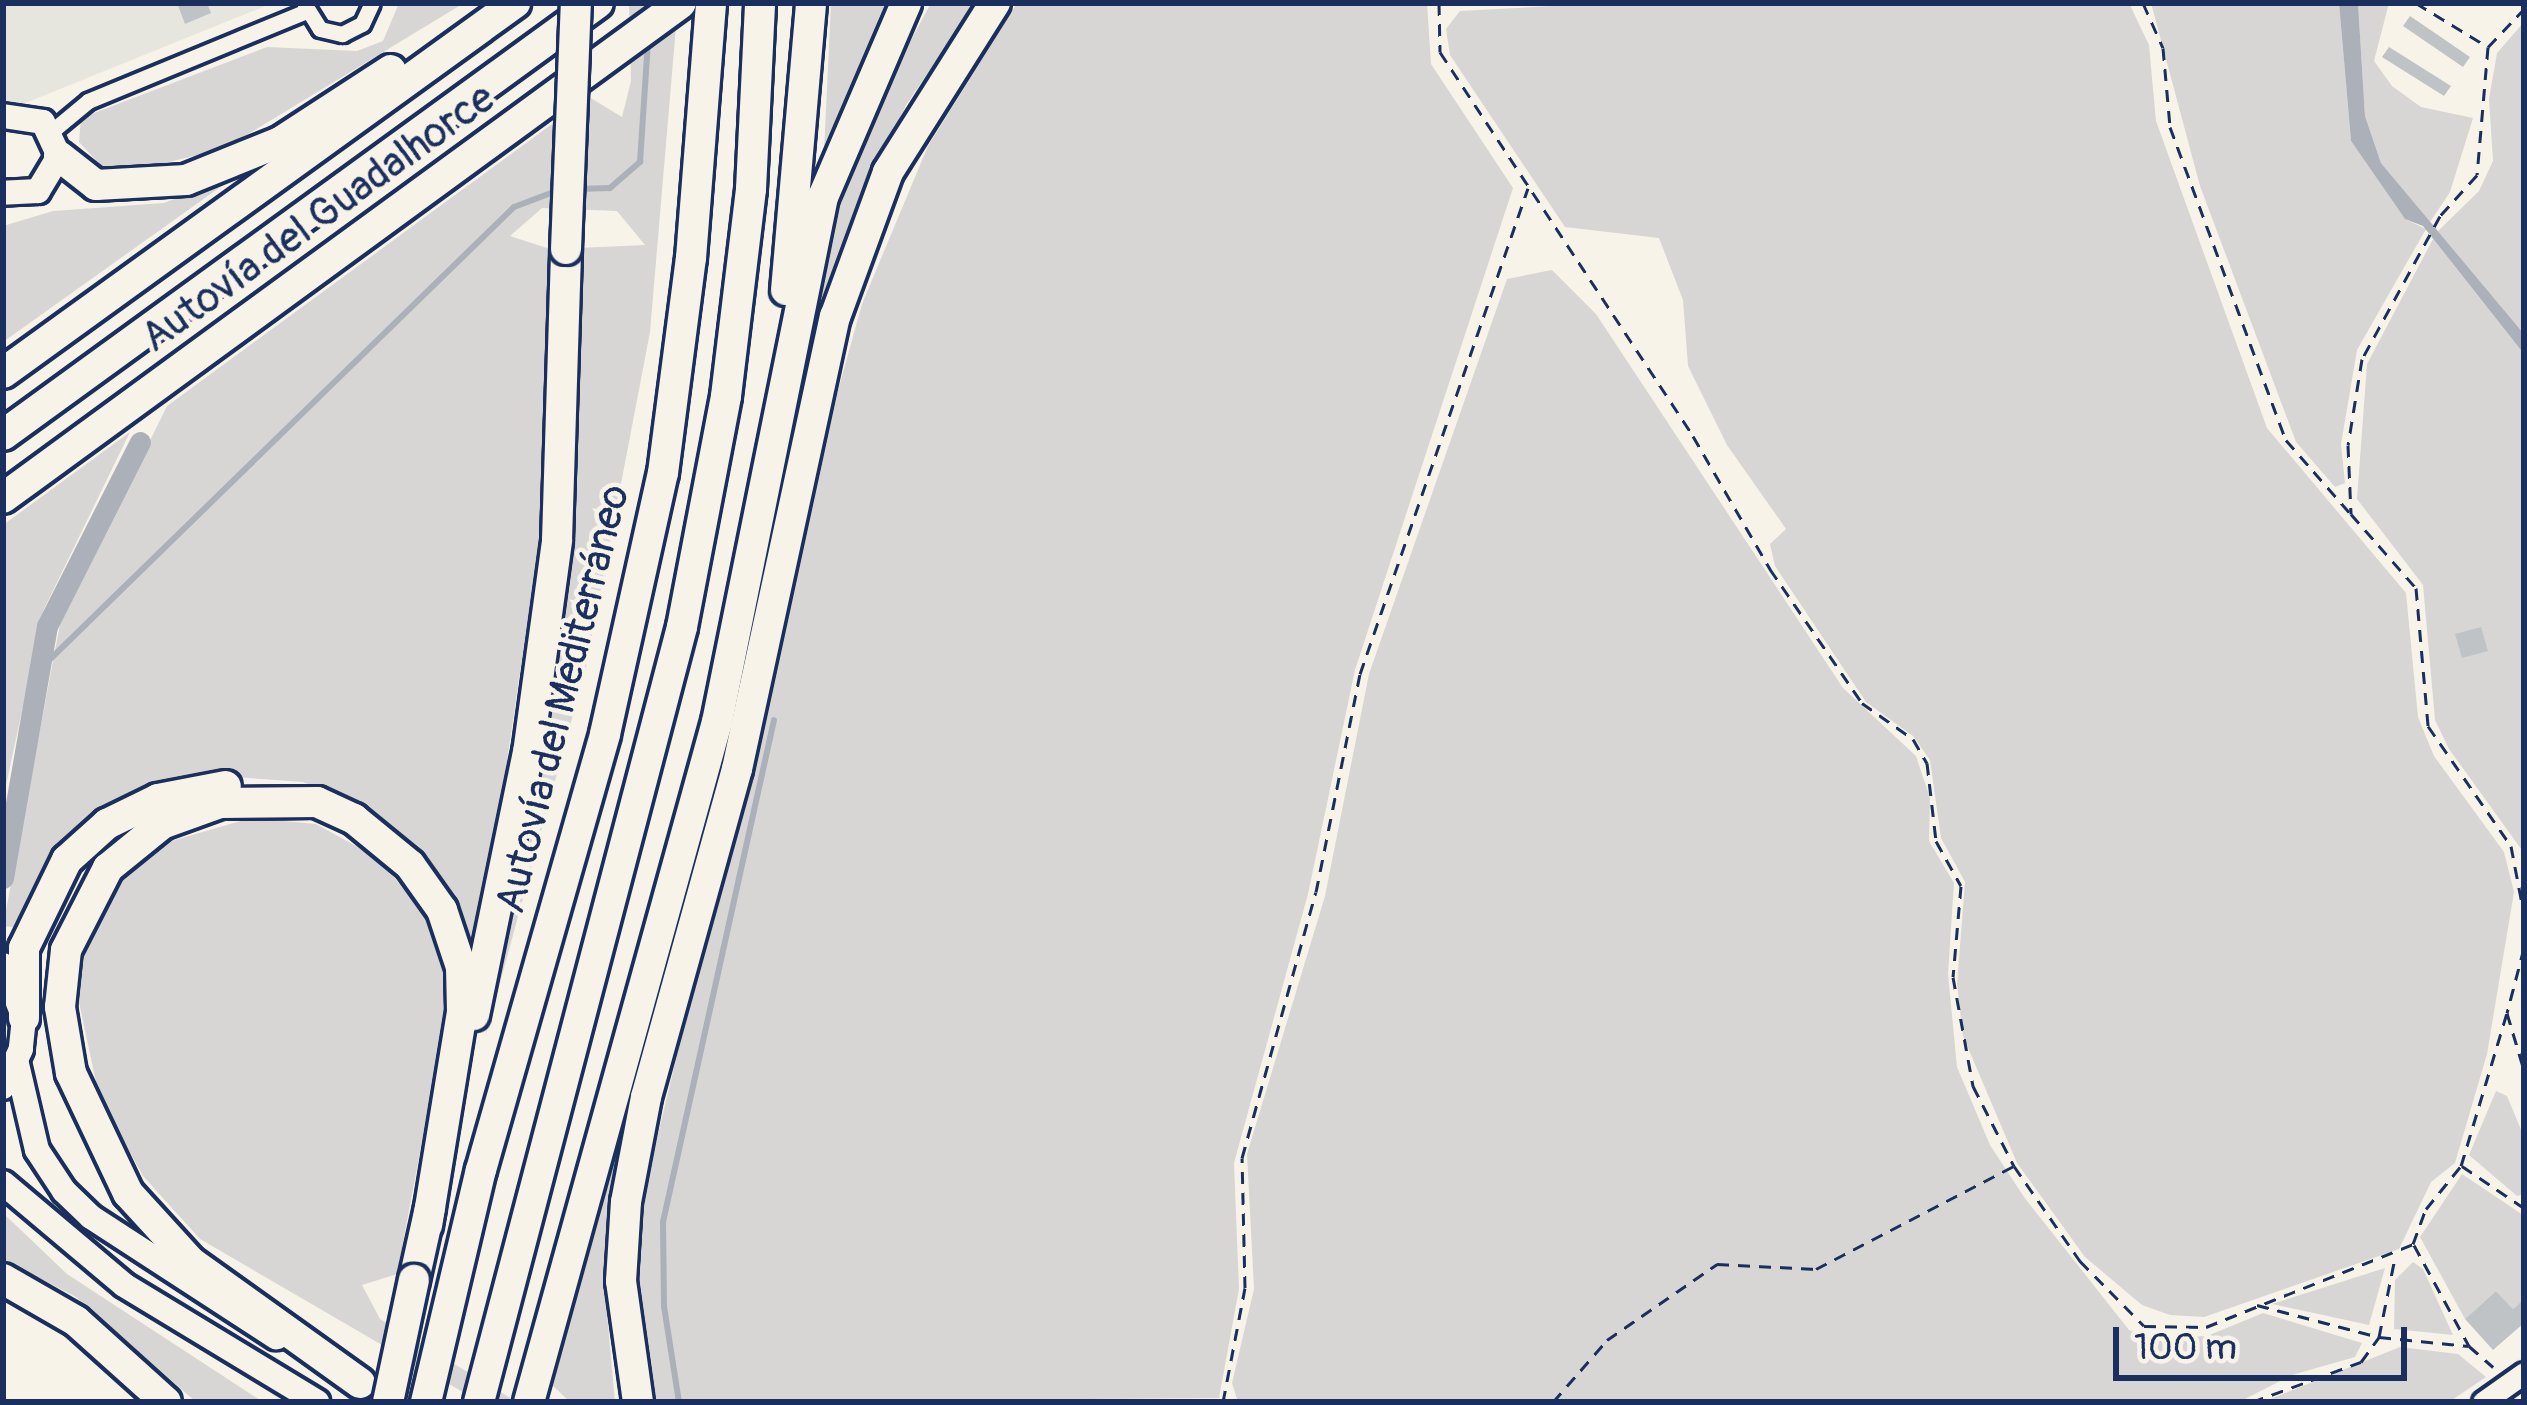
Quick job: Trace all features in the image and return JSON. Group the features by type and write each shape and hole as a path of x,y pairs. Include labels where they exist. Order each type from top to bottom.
{"highway":[{"name":"Autovía del Guadalhorce","path":"3,498 680,3"},
{"name":"Autovía del Mediterráneo","path":"426,1402 604,734 662,473 692,258 711,3"},
{"path":"479,1402 682,627 726,396 751,189 760,3"},
{"path":"753,552 797,204 811,3"},
{"path":"529,1402 717,722 823,196 906,3"},
{"path":"638,1402 621,1281 626,1202 646,1097 736,769 835,317 887,172 995,3"},
{"name":"Autovía del Guadalhorce","path":"3,435 588,5"},
{"path":"390,1402 528,753 556,540 566,249 588,5"},
{"path":"55,143 96,184 186,180 280,142 409,58 504,11"},
{"path":"3,373 504,11"},
{"path":"24,1018 24,947 41,900 67,860 107,824 158,799 218,786 275,788 354,819 410,865 442,910 460,967 462,1012 427,1225"},
{"path":"316,802 220,803 163,824 108,868 81,910 66,950 60,1007 71,1073 128,1193 191,1262 360,1383"},
{"path":"3,1279 76,1321 166,1402"}],"main road":[{"path":"3,194 38,191 55,143 31,116 4,115"},
{"path":"3,965 24,1018 17,1064 37,1150 91,1217 228,1311 390,1402"},
{"path":"3,1087 17,1064"},
{"path":"3,1183 124,1285 317,1402"},
{"path":"2483,1402 2518,1378"}],"street":[{"path":"55,143 61,116 88,101 306,7 320,29 342,34 362,25 372,3"}],"path":[{"path":"1438,3 1440,52 1862,704 1912,739 1927,763 1936,842 1961,886 1953,977 1959,1034 1972,1086 2014,1166 2080,1262 2144,1326 2206,1327 2396,1256 2413,1244 2426,1209 2461,1166 2524,948"},
{"path":"2143,3 2163,48 2170,127 2286,440 2416,588 2428,726 2511,846 2524,914"},
{"path":"2416,3 2488,47"},
{"path":"2351,514 2348,445 2362,359 2434,226 2477,175 2488,47 2524,9"},
{"path":"1223,1402 1245,1288 1242,1158 1316,892 1360,674 1528,187"},
{"path":"2507,1012 2524,1070"},
{"path":"1552,1402 1606,1340 1717,1264 1816,1269 2014,1166"},
{"path":"2461,1166 2524,1208"},
{"path":"2413,1244 2469,1346"},
{"path":"2252,1402 2361,1362 2379,1337 2396,1256"},
{"path":"2255,1305 2379,1337 2469,1346 2518,1378"}],"shaded area":[{"path":"3,3 273,3 3,112"},
{"path":"399,3 464,3 225,148 133,171 105,170 79,142 81,118 267,47 357,51 383,41"},
{"path":"629,3 678,3 650,332 586,667 485,1038 532,799 569,534 579,248 645,245 617,211 542,208 510,236 553,250 539,542 494,850 470,947 349,801 303,782 235,777 72,838 43,870 13,927 3,926 60,624 167,406 589,97 622,117 631,81"},
{"path":"831,3 885,3 824,152"},
{"path":"931,3 975,3 906,105 862,201 805,382 826,243 863,129"},
{"path":"1017,3 1427,3 1431,64 1513,188 1355,670 1308,894 1234,1163 1239,1289 1219,1398 649,1402 638,1359 636,1225 837,394 862,304 928,146"},
{"path":"1610,3 2129,3 2149,45 2156,121 2267,428 2406,593 2418,717 2434,756 2504,852 2514,892 2487,1054 2455,1163 2431,1182 2399,1249 2204,1317 2170,1315 2142,1305 2085,1257 2017,1163 1963,1036 1957,984 1965,882 1941,838 1930,760 1913,736 1866,702 1775,566 1770,544 1786,529 1727,445 1688,366 1683,300 1659,238 1565,227 1450,55 1446,29 1460,11"},
{"path":"2151,3 2339,3 2351,141 2405,219 2426,229 2357,350 2341,444 2345,483 2335,487 2296,442 2200,186"},
{"path":"2339,3 2358,3 2365,116 2381,163 2524,334 2524,354 2423,226 2405,219 2351,141"},
{"path":"2358,3 2389,3 2374,61 2392,86 2421,107 2473,118 2450,192 2430,222 2381,163 2365,116"},
{"path":"2524,22 2524,334 2438,231 2479,191 2493,161 2489,99 2497,53"},
{"path":"240,173 3,342 3,226 53,211 164,203"},
{"path":"2433,239 2524,354 2524,853 2449,749 2435,720 2423,585 2357,499 2367,364"},
{"path":"1552,270 1596,314 1843,688 1916,756 1930,798 1929,841 1954,883 1948,974 1957,1067 1990,1145 2024,1197 2129,1330 2150,1339 2207,1336 2263,1313 2362,1343 2355,1357 2292,1375 2239,1402 1238,1402 1232,1383 1254,1289 1247,1154 1325,896 1369,674 1507,279"},
{"path":"130,432 44,609 3,799 3,525"},
{"path":"251,818 316,824 376,857 425,913 444,969 444,1025 397,1274 362,1285 380,1319 517,1402 480,1402 200,1239 143,1176 99,1096 76,988 88,928 120,881 161,844"},
{"path":"638,1067 612,1178 605,1292 615,1402 570,1402 549,1382 558,1335"},
{"path":"2496,1091 2507,1096 2522,1132 2524,1194 2517,1196 2469,1155"},
{"path":"2462,1174 2523,1215 2524,1299 2513,1309 2496,1291 2465,1319 2420,1237"},
{"path":"3,1213 67,1274 263,1402 196,1402 76,1297 3,1259"},
{"path":"2413,1262 2423,1269 2453,1335 2394,1329 2395,1280"},
{"path":"2385,1268 2369,1325 2272,1304"},
{"path":"2400,1347 2458,1354 2486,1377 2449,1402 2263,1402"}],"building":[{"path":"177,3 207,3 211,13 185,24"},
{"path":"2410,16 2470,57 2463,67 2403,26"},
{"path":"2389,47 2451,86 2444,96 2382,57"},
{"path":"2481,627 2488,651 2462,658 2455,634"},
{"path":"2496,1291 2513,1309 2524,1299 2524,1323 2493,1350 2465,1319"}],"waterway":[{"path":"578,189 610,188 640,162 648,43"},
{"path":"39,670 514,207 559,190"},
{"path":"3,878 47,626 140,442"},
{"path":"679,1402 664,1306 663,1222 774,720"}]}
